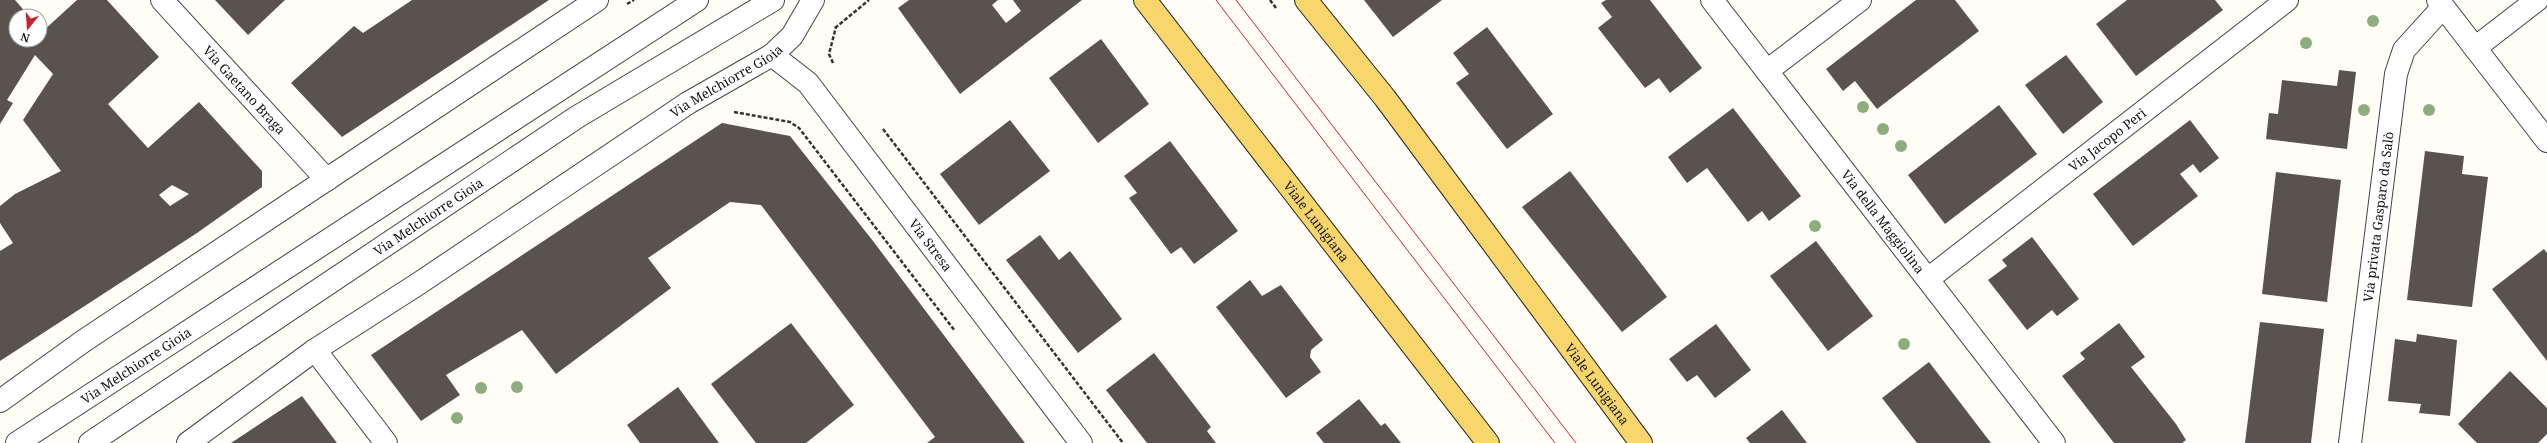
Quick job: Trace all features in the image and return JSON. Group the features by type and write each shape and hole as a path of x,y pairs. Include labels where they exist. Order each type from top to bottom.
{"main road":[{"name":"Viale Lunigiana","path":"1145,0 1488,443"},
{"name":"Viale Lunigiana","path":"1306,0 1389,104 1641,443"}],"street":[{"name":"Via Gaetano Braga","path":"162,0 327,180"},
{"path":"0,401 85,340 597,0"},
{"name":"Via Melchiorre Gioia","path":"17,443 697,0"},
{"name":"Via Melchiorre Gioia","path":"90,443 577,117 773,0"},
{"name":"Via Melchiorre Gioia","path":"188,443 315,350 418,284 688,103 772,55 792,36 813,0"},
{"name":"Via della Maggiolina","path":"1712,0 2054,443"},
{"path":"1767,71 1860,0"},
{"name":"Via Jacopo Peri","path":"1928,279 2287,0"},
{"path":"2475,48 2537,0"},
{"path":"2440,3 2547,141"},
{"name":"Via privata Gasparo da Salò","path":"2350,443 2396,74 2404,50 2440,3"},
{"name":"Via Stresa","path":"772,55 808,83 1081,443"},
{"path":"315,350 386,443"}],"path":[{"path":"835,66 829,54 836,27"},
{"path":"688,103 790,122 799,128 959,336"},
{"path":"878,122 1123,443"}],"building":[{"path":"0,0 15,0 22,8 8,8 8,48 48,48 48,26 77,0 107,0 159,57 108,104 148,148 199,102 262,171 262,187 197,233 0,361 0,251 13,243 0,223 0,206 15,194 61,171 23,120 53,74 35,55 7,100 13,103 0,124","holes":["172,185 189,194 170,206 159,195"]},
{"path":"215,0 285,0 248,35"},
{"path":"412,0 549,0 342,137 291,83 354,26 363,33"},
{"path":"909,0 998,0 992,5 1006,23 1021,11 1013,0 1082,0 960,94 898,8"},
{"path":"1364,0 1442,0 1393,37"},
{"path":"1606,0 1650,0 1702,68 1670,93 1659,78 1645,88 1598,28 1612,17 1601,3"},
{"path":"1916,0 1955,0 1979,31 1877,109 1855,81 1843,91 1826,69"},
{"path":"2127,0 2215,0 2223,10 2136,76 2096,24"},
{"path":"1487,27 1553,114 1507,149 1456,83 1469,74 1453,53"},
{"path":"1101,39 1149,104 1098,143 1049,78"},
{"path":"2066,55 2103,102 2063,134 2025,85"},
{"path":"2339,70 2356,72 2347,149 2266,139 2269,113 2278,114 2282,80 2337,86"},
{"path":"1999,105 2037,154 1945,224 1908,175"},
{"path":"1733,108 1801,196 1769,221 1762,211 1748,222 1707,168 1687,183 1668,157"},
{"path":"1010,120 1050,171 979,225 940,174"},
{"path":"2190,120 2219,158 2200,173 2193,164 2180,174 2198,196 2133,246 2093,194"},
{"path":"722,123 790,136 873,241 1025,443 927,443 935,437 761,205 730,202 648,258 671,288 556,374 522,330 446,375 460,395 421,421 371,355"},
{"path":"1170,141 1238,231 1194,264 1181,247 1171,254 1129,198 1137,193 1124,176"},
{"path":"2425,151 2464,156 2462,174 2488,177 2472,307 2407,300"},
{"path":"1570,171 1667,297 1622,332 1522,207"},
{"path":"2276,172 2341,180 2327,302 2262,294"},
{"path":"1040,235 1059,260 1070,251 1122,319 1078,353 1006,260"},
{"path":"2032,237 2079,299 2057,316 2052,310 2027,330 1988,280 2007,266 2002,260"},
{"path":"1816,241 1873,316 1828,351 1770,276"},
{"path":"2544,249 2547,253 2547,361 2492,289"},
{"path":"1250,280 1262,296 1281,285 1323,340 1311,350 1310,357 1321,372 1286,398 1216,307"},
{"path":"2260,322 2324,329 2311,443 2245,443"},
{"path":"791,323 854,405 806,443 756,443 711,384"},
{"path":"2119,323 2145,357 2131,367 2176,424 2186,440 2182,443 2114,443 2062,376 2085,359 2080,353"},
{"path":"1716,324 1751,370 1715,398 1697,375 1687,382 1669,359"},
{"path":"2417,334 2457,340 2450,416 2419,413 2421,404 2388,401 2395,339 2416,342"},
{"path":"1154,353 1211,427 1207,431 1216,443 1147,443 1106,390"},
{"path":"1929,362 1991,443 1917,443 1882,398"},
{"path":"2510,371 2547,408 2547,434 2538,443 2477,443 2458,424"},
{"path":"678,387 719,443 640,443 627,425"},
{"path":"302,396 337,443 231,443"},
{"path":"1359,399 1381,426 1385,423 1401,443 1324,443 1316,433"},
{"path":"1782,410 1807,443 1750,443 1746,438"}],"tram line":[{"path":"1216,0 1555,443"},
{"path":"1236,0 1576,443"}]}
